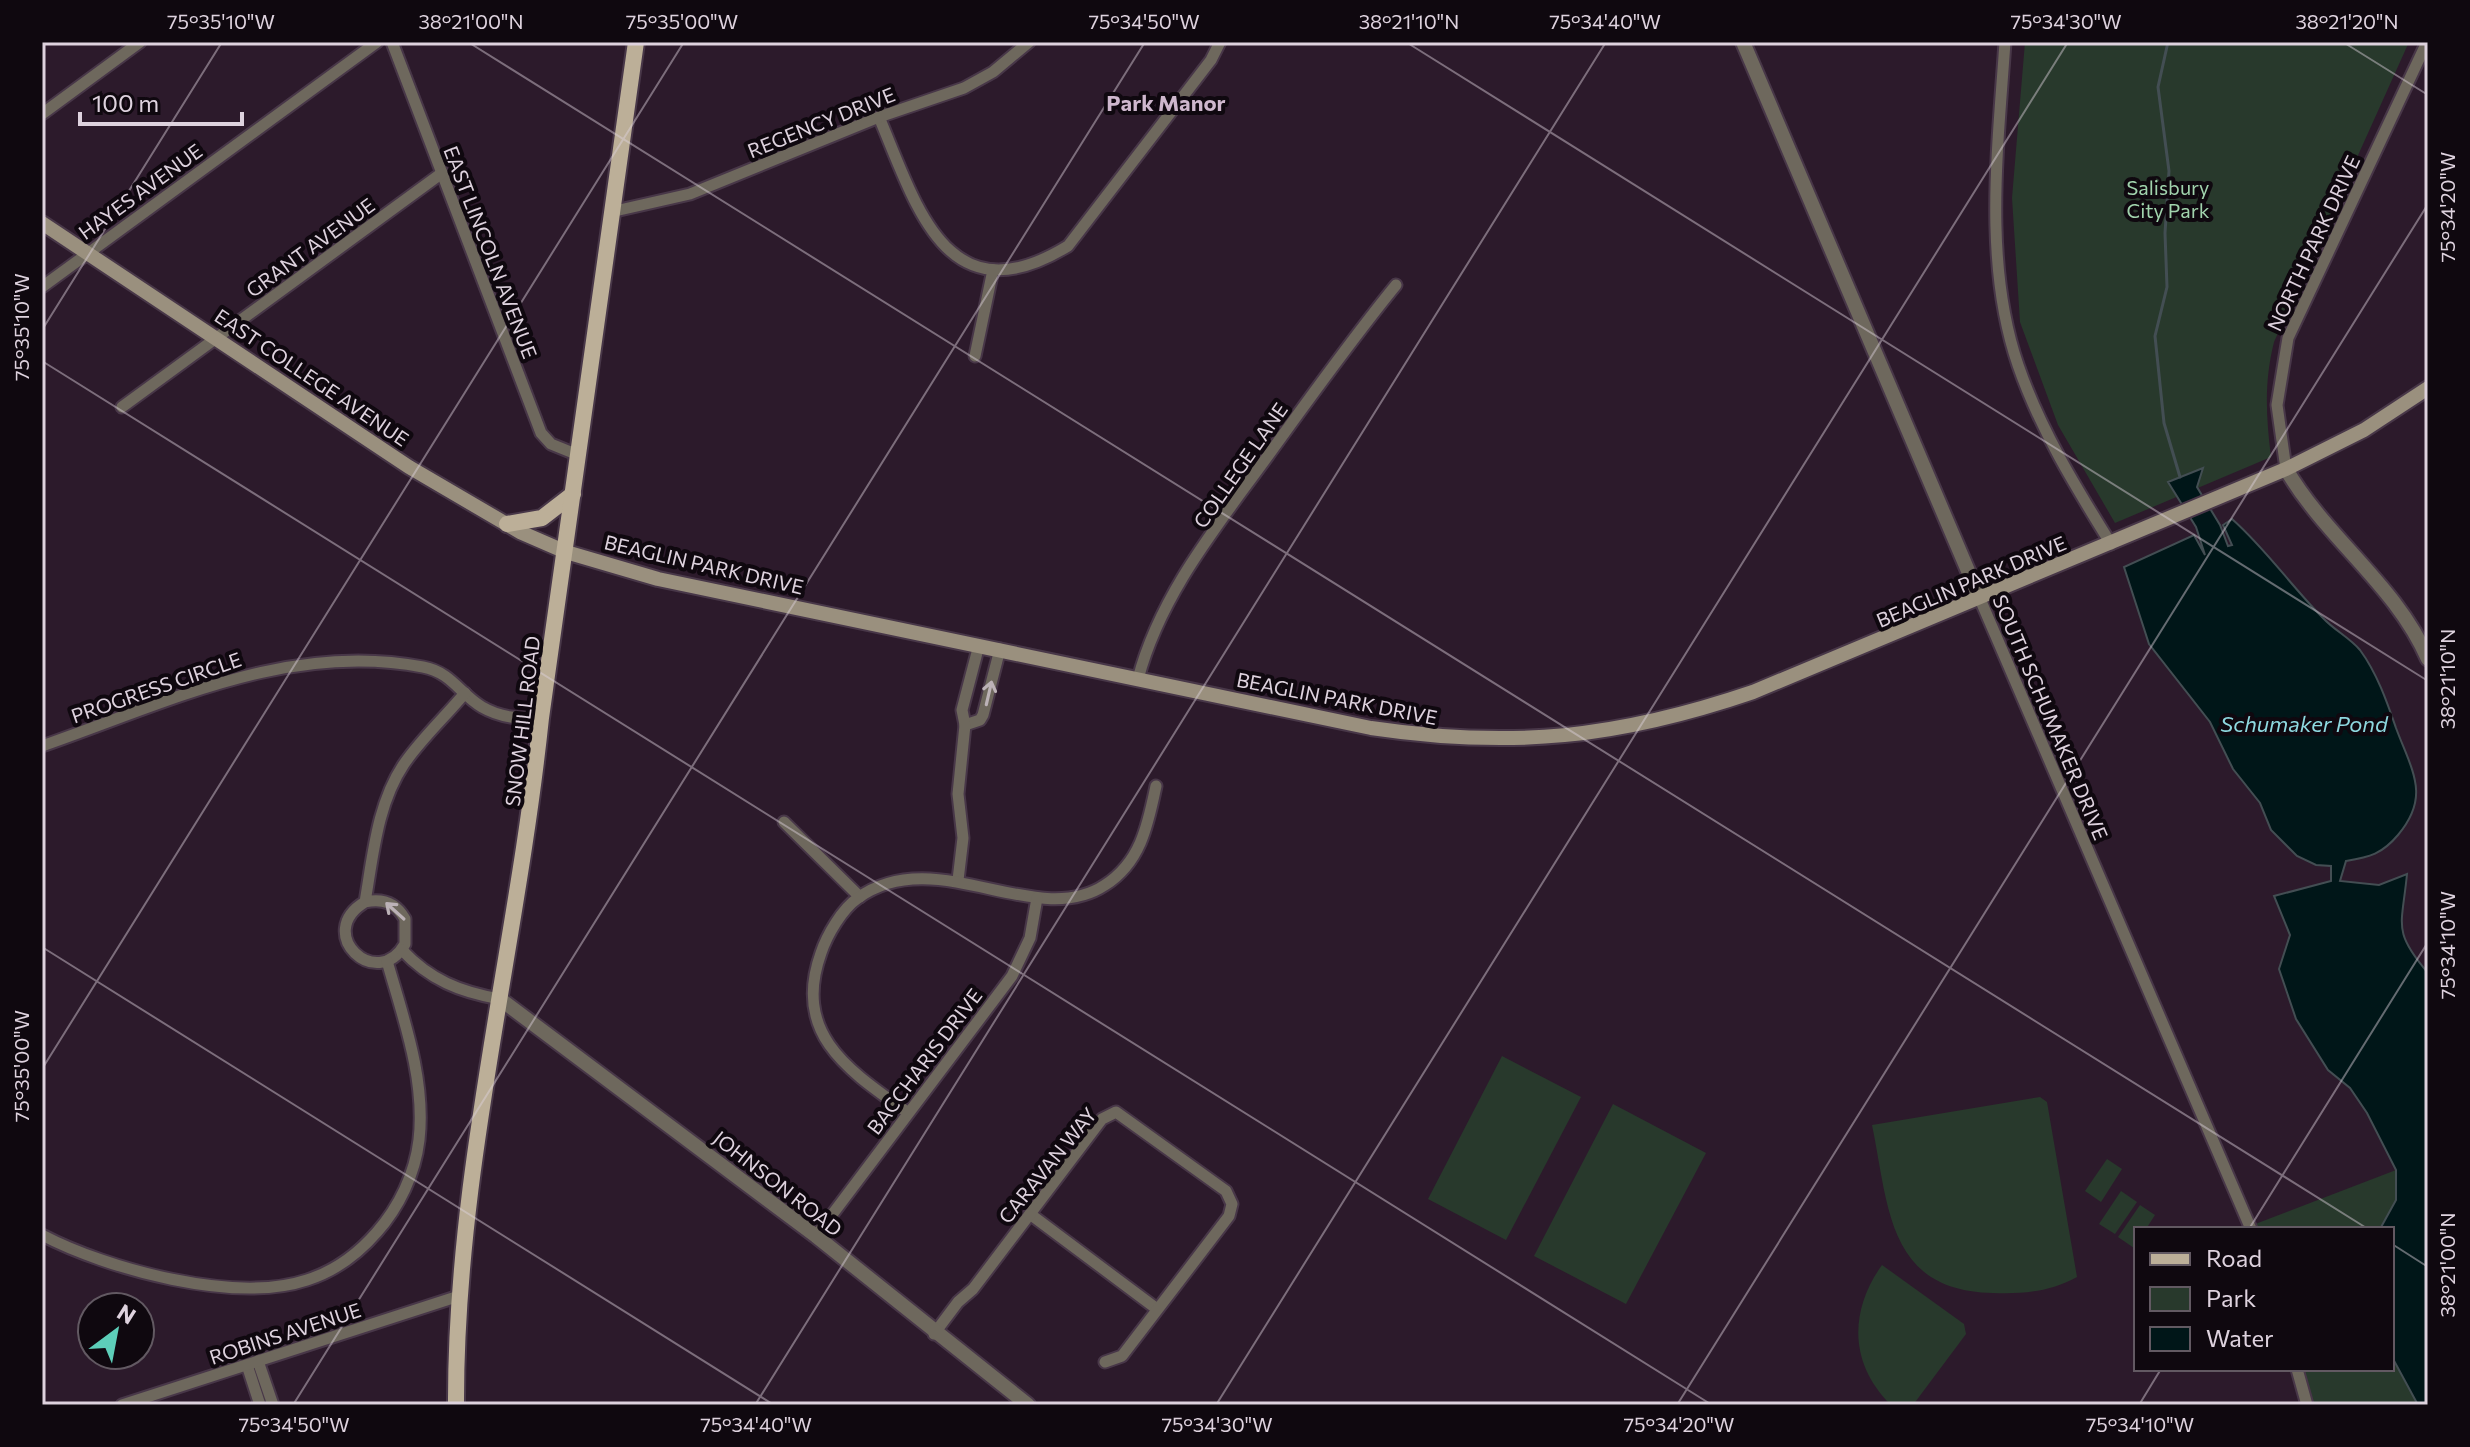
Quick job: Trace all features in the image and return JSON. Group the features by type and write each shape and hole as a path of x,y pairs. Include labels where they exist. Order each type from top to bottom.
{"main road":[{"name":"SNOW HILL ROAD","path":"456,1405 459,1296 500,999 530,820 541,718 615,211 636,42"},
{"name":"EAST COLLEGE AVENUE","path":"42,223 409,467 507,524 566,552"},
{"name":"BEAGLIN PARK DRIVE","path":"566,552 658,579 1417,735 1492,740 1575,735 1654,723 1743,696 2286,469 2364,430 2428,388"},
{"path":"507,524 542,518 573,494"}],"street":[{"path":"42,114 140,42"},
{"name":"HAYES AVENUE","path":"42,287 377,42"},
{"name":"EAST LINCOLN AVENUE","path":"392,42 541,433 551,444 578,455"},
{"name":"REGENCY DRIVE","path":"615,211 690,194 879,117 964,88 993,72 1029,42"},
{"path":"879,117 935,237 953,256 974,268 993,270 1034,264 1068,246 1211,60 1220,42"},
{"name":"SOUTH SCHUMAKER DRIVE","path":"1743,42 2250,1227"},
{"path":"2005,42 1996,209 2000,275 2010,338 2053,446 2111,544"},
{"name":"NORTH PARK DRIVE","path":"2286,469 2278,390 2288,338 2427,42"},
{"name":"GRANT AVENUE","path":"122,407 442,173"},
{"path":"975,356 993,270"},
{"name":"COLLEGE LANE","path":"1138,679 1147,646 1184,576 1320,383 1396,285"},
{"path":"2286,469 2319,518 2386,590 2428,659"},
{"path":"958,880 963,825 958,773 965,725 962,710 979,645"},
{"path":"965,725 980,720 983,715 1000,649"},
{"name":"PROGRESS CIRCLE","path":"42,746 220,681 283,665 343,660 425,667 444,673 481,707 516,719 541,718"},
{"path":"365,902 381,812 390,789 404,764 465,693"},
{"path":"907,1112 866,1082 829,1047 820,1031 813,1005 814,971 825,942 860,897 915,880 958,880 1053,900 1105,886 1124,868 1145,837 1156,786"},
{"path":"784,822 860,897"},
{"name":"BACCHARIS DRIVE","path":"816,1236 1012,976 1030,938 1037,898"},
{"path":"384,901 400,911 408,929 402,950 387,961 360,958 347,944 345,934 349,915 365,902 384,901"},
{"path":"402,950 415,964 447,985 500,999"},
{"path":"42,1235 115,1266 202,1283 243,1286 279,1286 307,1280 353,1256 389,1219 403,1195 419,1140 415,1070 387,961"},
{"name":"JOHNSON ROAD","path":"500,999 816,1236 1019,1402"},
{"name":"CARAVAN WAY","path":"934,1334 1109,1114 1122,1113 1226,1191 1232,1204 1229,1216 1122,1356 1105,1362"},
{"path":"1030,1214 1157,1309"},
{"name":"ROBINS AVENUE","path":"122,1405 459,1296"},
{"path":"252,1363 260,1405"},
{"path":"252,1363 273,1405"},
{"path":"2298,1371 2307,1405"}],"green space":[{"name":"Salisbury City Park","path":"2025,42 2409,42 2274,342 2267,399 2271,457 2115,523 2058,425 2020,322 2012,198"},
{"path":"1502,1056 1581,1097 1506,1240 1428,1199"},
{"path":"2040,1097 2047,1102 2077,1277 2046,1289 1993,1293 1958,1289 1932,1277 1913,1261 1899,1239 1883,1186 1872,1125"},
{"path":"1613,1104 1706,1153 1626,1304 1534,1256"},
{"path":"2107,1159 2122,1169 2101,1202 2085,1191"},
{"path":"2396,1170 2396,1200 2381,1227 2250,1226"},
{"path":"2121,1191 2137,1202 2115,1234 2099,1224"},
{"path":"2140,1205 2155,1215 2147,1227 2134,1227 2134,1248 2118,1237"},
{"path":"1882,1265 1964,1324 1966,1334 1913,1405 1891,1405 1877,1389 1861,1355 1859,1319 1871,1283"},
{"path":"2394,1361 2418,1405 2307,1405 2298,1371 2394,1371"}],"water":[{"name":"Schumaker Pond","path":"2203,468 2197,487 2220,525 2228,546 2232,545 2223,525 2232,519 2311,606 2356,646 2376,678 2412,770 2416,795 2408,821 2386,847 2375,854 2346,861 2340,881 2379,885 2407,874 2402,917 2404,937 2428,973 2428,1405 2418,1405 2394,1361 2394,1227 2381,1227 2396,1200 2396,1170 2367,1113 2350,1088 2328,1070 2296,1019 2279,969 2290,935 2274,896 2331,881 2331,866 2316,865 2297,856 2271,830 2260,803 2233,769 2210,722 2149,644 2124,567 2194,535 2205,555 2196,527 2168,482"}],"waterway":[{"path":"2168,42 2158,87 2169,171 2165,233 2167,287 2155,336 2164,423 2180,477"}],"district":[{"name":"Park Manor","path":"1166,102"}]}
